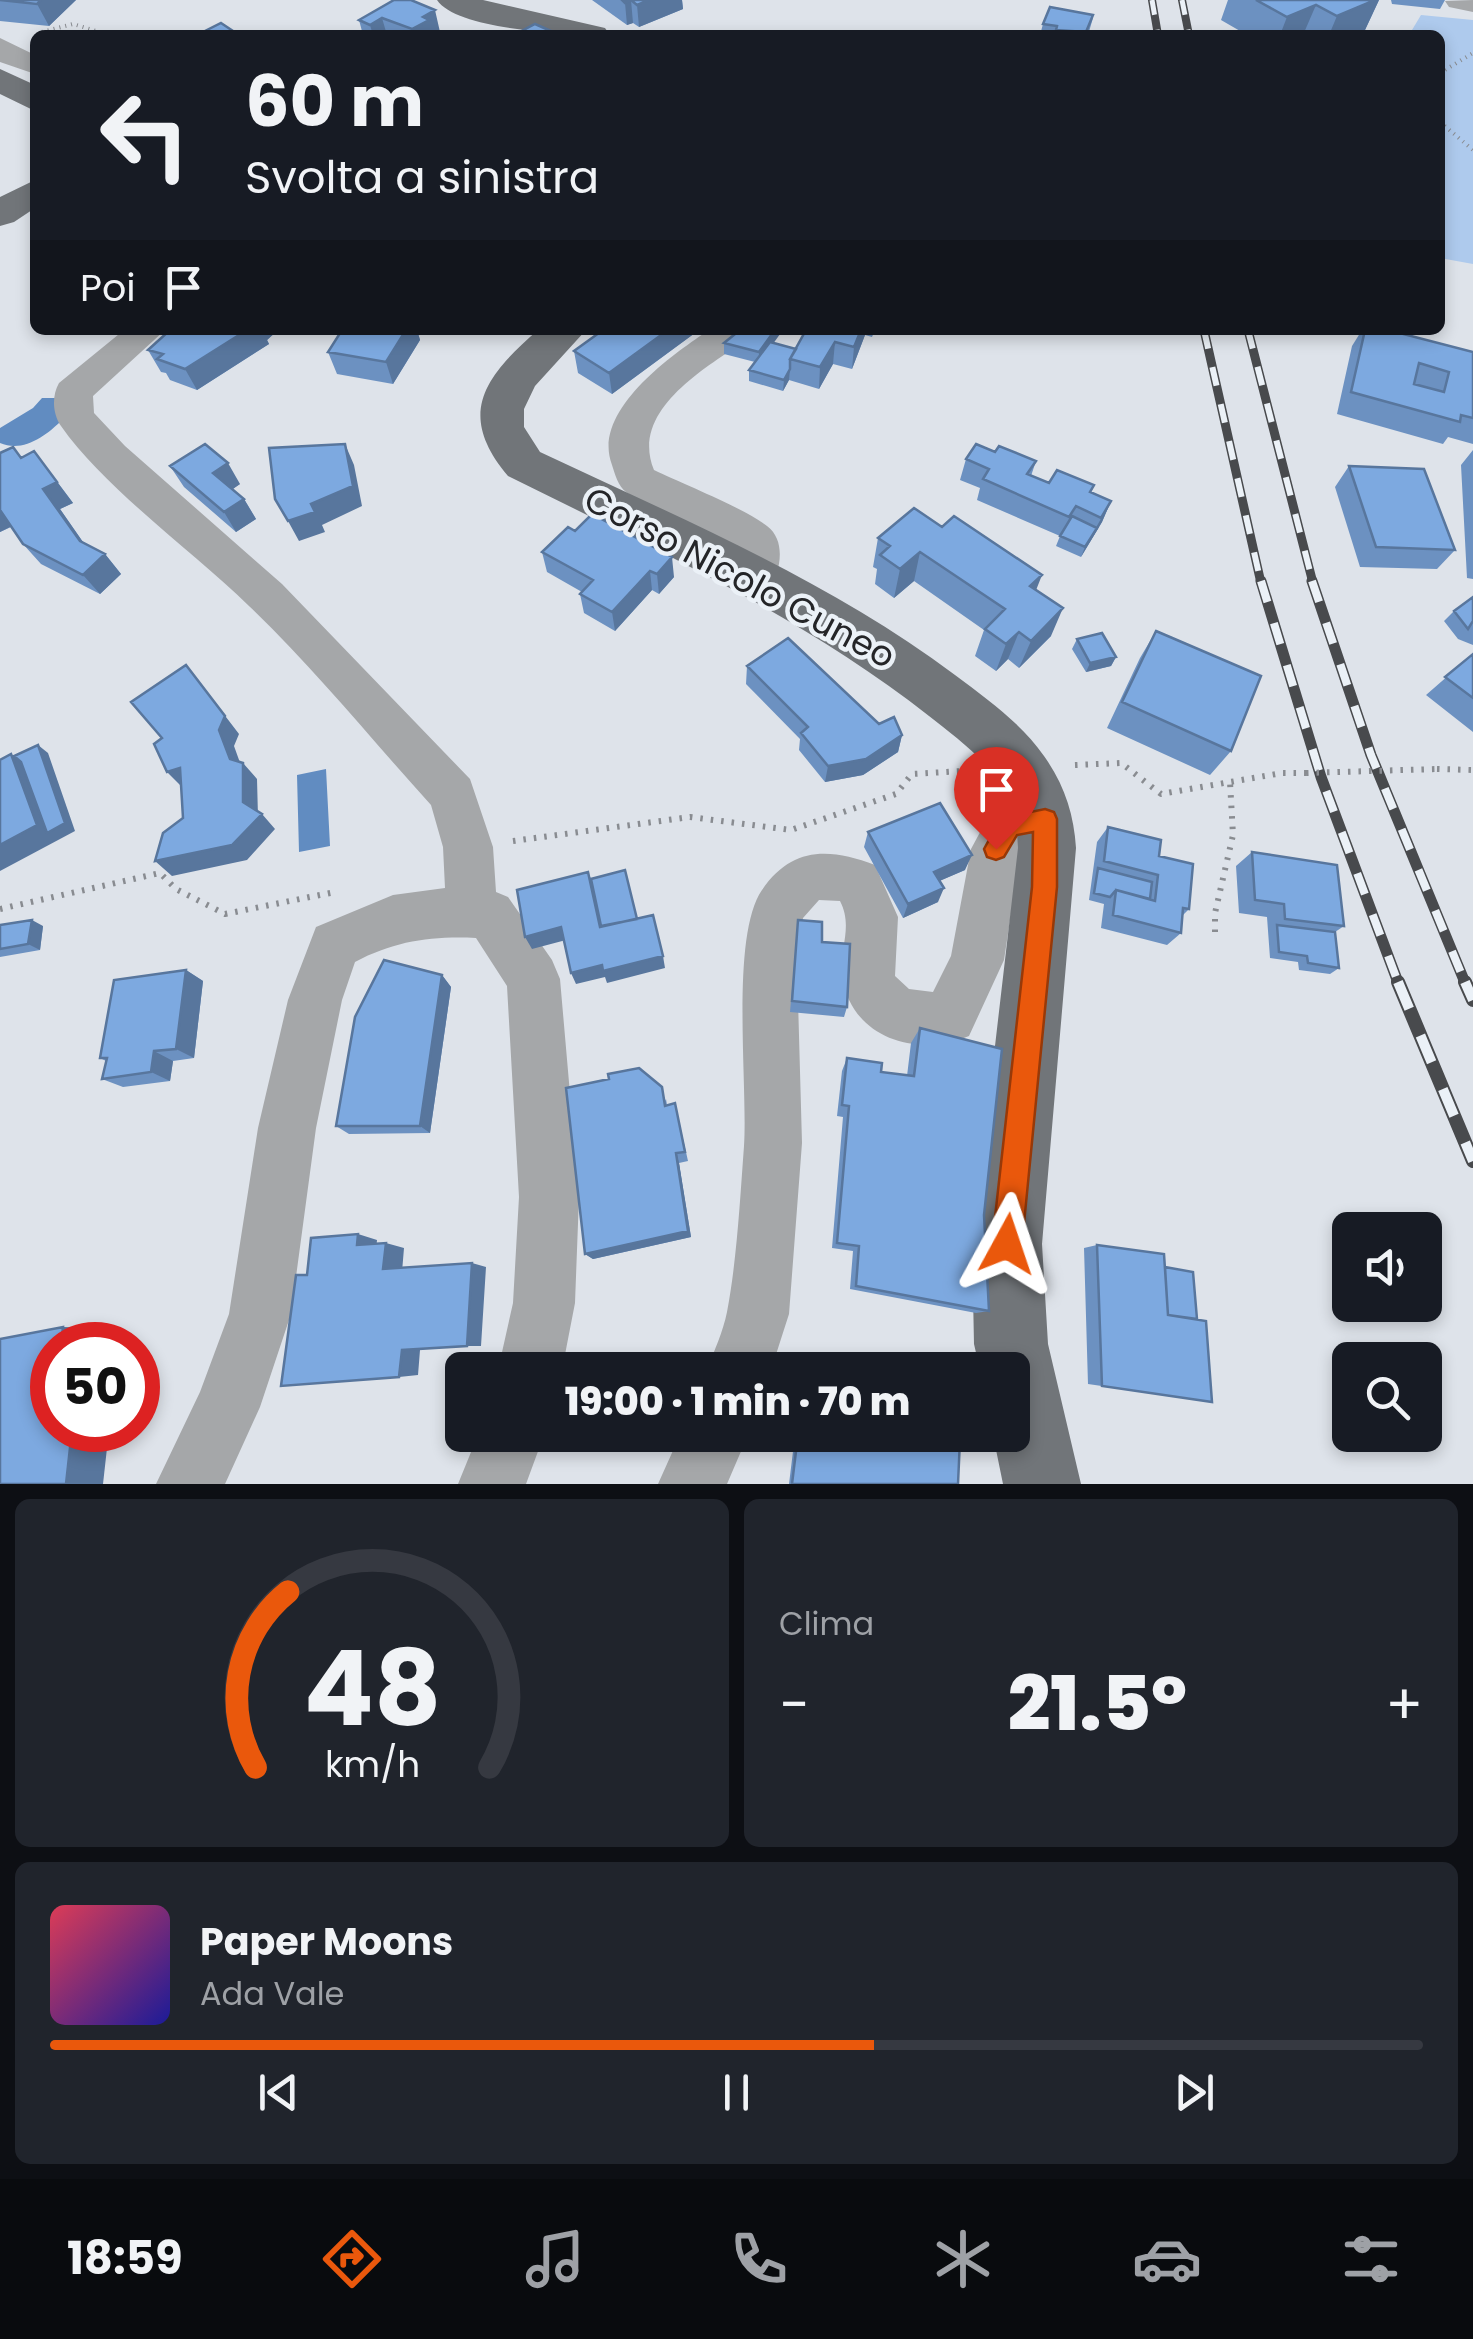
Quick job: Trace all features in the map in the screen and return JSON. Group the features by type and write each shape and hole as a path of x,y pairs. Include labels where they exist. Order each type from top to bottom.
{"main road":[{"path":"454,0 486,12 570,30"},
{"path":"0,79 30,97"},
{"path":"0,214 30,193"},
{"name":"Corso Nicolo Cuneo","path":"561,335 504,399 500,427 506,448 524,464 755,578 905,664 993,736 1034,788 1045,819 1044,887 1007,1244 1010,1344 1036,1473 1042,1484"}],"street":[{"path":"1460,1 1473,4"},
{"path":"0,47 10,56 30,51"},
{"path":"141,335 72,392 75,416 111,456 268,596 452,794 468,847 472,913"},
{"path":"728,335 657,390 636,417 626,440 628,465 638,480 754,538 760,554 755,578"},
{"path":"745,1352 758,1314 773,1143 770,964 779,908 803,881 828,874 858,882 872,905 874,937 868,976 878,1001 897,1013 929,1022 950,1017 976,960 996,849 1010,826 1045,819"},
{"path":"190,1484 227,1408 260,1314 287,1128 315,1000 335,945 378,922 426,912 490,914 533,979 549,1197 544,1304 534,1352"},
{"path":"492,1484 505,1452"},
{"path":"692,1484 708,1452"}],"path":[{"path":"65,30 74,24 93,30"},
{"path":"1445,70 1473,53"},
{"path":"1445,126 1473,150"},
{"path":"468,847 690,817 791,830 896,794 912,774 1121,763 1161,794 1306,773 1473,770"},
{"path":"1215,932 1215,913 1233,835 1230,782"},
{"path":"0,909 160,874 176,889 224,914 333,892 366,894 378,922"}],"shaded area":[{"path":"1421,15 1473,20 1473,264 1445,259 1445,30 1412,30"},
{"path":"42,398 56,398 62,420 26,444 0,443 0,428"},
{"path":"326,769 330,846 299,852 297,775"}],"building":[{"path":"0,0 41,0 37,4"},
{"path":"394,0 411,0 435,10 423,17 429,20 412,29 382,18 370,25 359,20"},
{"path":"1256,0 1375,0 1337,16 1316,5 1287,17"},
{"path":"1050,7 1093,15 1087,30 1056,30 1057,26 1043,24"},
{"path":"221,23 232,30 207,30"},
{"path":"535,24 549,30 524,30"},
{"path":"164,335 239,335 185,369 157,359 163,354 148,350"},
{"path":"339,335 403,335 386,362 328,352"},
{"path":"596,335 661,335 609,373 574,351"},
{"path":"734,335 771,335 759,352 724,343"},
{"path":"803,335 859,335 854,347 835,342 820,367 790,359"},
{"path":"1364,335 1407,335 1473,352 1473,418 1461,415 1460,422 1351,392","holes":["1419,363 1449,372 1444,392 1414,384"]},
{"path":"770,342 796,349 784,380 749,370"},
{"path":"205,444 228,463 213,473 244,499 224,512 170,466"},
{"path":"345,444 353,486 311,504 315,512 288,521 275,499 269,448"},
{"path":"976,444 995,452 999,446 1036,461 1027,474 1049,483 1057,470 1094,485 1090,492 1111,501 1101,518 1076,506 1069,517 983,479 989,469 966,459"},
{"path":"13,447 21,458 34,451 57,482 43,489 80,541 105,554 83,575 23,544 0,510 0,453"},
{"path":"1349,466 1424,469 1455,550 1376,547"},
{"path":"914,508 942,527 954,516 1042,575 1030,586 1063,608 1031,641 1019,632 1006,644 985,629 1005,609 920,552 900,569 880,555 890,546 878,538"},
{"path":"592,514 672,557 657,574 650,571 612,612 580,594 593,580 542,552 568,527 575,531"},
{"path":"1072,516 1097,528 1085,547 1060,536"},
{"path":"1473,597 1473,621 1468,629 1454,611"},
{"path":"1156,631 1261,676 1231,751 1122,702"},
{"path":"1102,633 1116,657 1090,663 1077,639"},
{"path":"788,638 879,724 894,717 902,735 866,759 828,766 801,733 808,727 747,666"},
{"path":"1473,654 1473,698 1445,677"},
{"path":"186,665 225,716 219,730 230,759 243,763 243,802 262,814 232,845 155,861 163,833 183,818 180,768 167,772 154,744 162,738 131,702"},
{"path":"38,745 65,823 47,833 21,762 14,756"},
{"path":"11,754 37,825 0,845 0,760"},
{"path":"940,803 972,855 934,872 944,888 908,904 868,832"},
{"path":"1108,827 1161,840 1159,856 1193,864 1189,909 1183,908 1181,933 1113,915 1116,890 1155,901 1158,875 1104,861"},
{"path":"1252,852 1337,865 1344,926 1285,919 1284,904 1255,900"},
{"path":"1098,868 1152,882 1150,899 1116,890 1110,897 1094,893"},
{"path":"625,870 637,919 601,926 591,879"},
{"path":"588,872 600,927 653,915 663,956 603,971 602,965 571,973 561,927 525,937 517,890"},
{"path":"32,920 28,944 0,949 0,925"},
{"path":"798,920 822,922 822,942 850,944 847,1007 792,1001"},
{"path":"1277,925 1335,932 1339,968 1308,963 1307,956 1279,952"},
{"path":"384,960 442,975 420,1126 336,1126 355,1017"},
{"path":"186,970 176,1049 154,1051 151,1072 102,1079 107,1058 100,1058 114,980"},
{"path":"920,1028 1002,1049 984,1215 989,1311 856,1286 859,1246 837,1243 849,1106 842,1105 847,1058 882,1063 881,1072 914,1076"},
{"path":"639,1068 662,1087 665,1106 675,1103 685,1152 676,1153 688,1231 585,1254 566,1088"},
{"path":"358,1234 357,1245 386,1243 383,1269 472,1263 467,1346 402,1350 399,1377 281,1386 296,1275 307,1275 311,1238"},
{"path":"1097,1245 1164,1254 1168,1315 1206,1321 1212,1402 1102,1386"},
{"path":"1165,1267 1193,1272 1197,1319 1168,1315"},
{"path":"30,1333 30,1452 70,1452 66,1484 0,1484 0,1339"},
{"path":"796,1452 959,1452 958,1484 792,1484"}],"railway":[{"path":"1152,0 1157,30"},
{"path":"1182,0 1188,30"},
{"path":"1205,335 1261,583"},
{"path":"1249,335 1313,583"},
{"path":"1261,581 1321,777 1399,985"},
{"path":"1312,581 1371,755 1466,985"},
{"path":"1398,982 1473,1161"},
{"path":"1465,982 1473,1000"}],"route":[{"path":"996,849 1010,826 1045,819 1044,887 1007,1244"}]}
